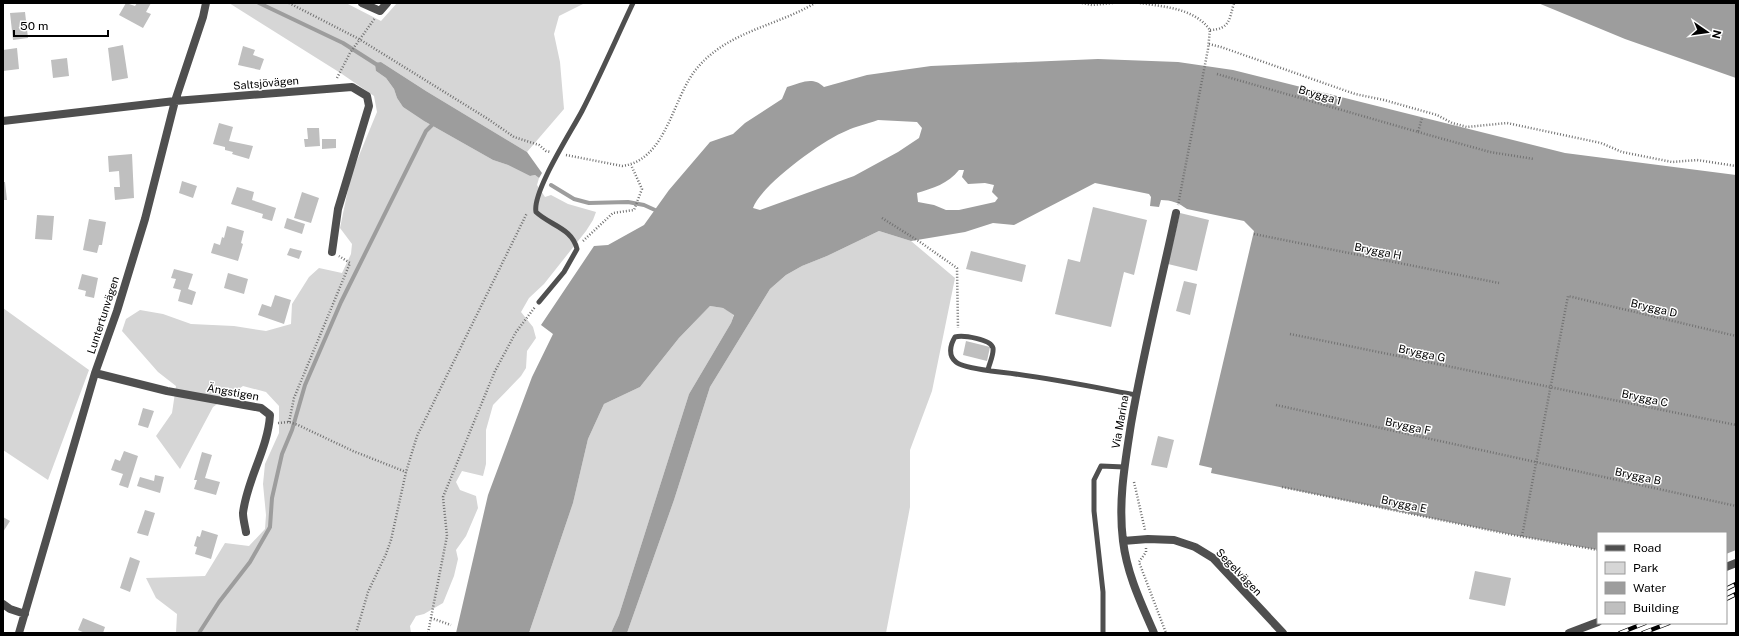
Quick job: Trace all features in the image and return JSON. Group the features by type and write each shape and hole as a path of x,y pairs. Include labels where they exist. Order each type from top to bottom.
{"street":[{"name":"Luntertunvägen","path":"19,633 95,373 117,311 145,219 175,101 203,17 206,3"},
{"path":"362,3 380,11 387,3"},
{"name":"Saltsjövägen","path":"3,121 175,101 352,87 367,96 369,106 338,209 332,252"},
{"name":"Via Marina","path":"1154,633 1134,588 1127,564 1120,507 1124,467 1136,395 1176,213"},
{"name":"Ängstigen","path":"95,373 167,391 261,408 270,414 270,424"},
{"path":"246,532 243,514 250,481 263,449 270,424"},
{"name":"Segelvägen","path":"1123,541 1148,539 1174,540 1195,547 1213,558 1283,633"},
{"path":"3,604 10,609 25,614"},
{"path":"1569,633 1597,622"}],"lane":[{"path":"539,302 564,272 577,249 573,238 567,232 546,221 536,212 535,206 540,190 583,110 633,3"},
{"path":"988,370 993,352 993,347 990,344 985,341 966,336 955,337 950,350 953,359 957,363 988,370 1034,375 1136,395"},
{"path":"1103,633 1103,592 1094,511 1094,480 1101,466 1124,467"}],"path":[{"path":"289,3 359,40 488,119 514,137 539,145 546,151 622,166 631,165 642,160 655,146 672,116 689,80 698,66 729,42 815,3"},
{"path":"1082,3 1092,5 1113,3"},
{"path":"1140,3 1174,8 1192,14 1201,19 1210,30 1209,44 1176,213"},
{"path":"1210,30 1220,29 1226,26 1234,3"},
{"path":"335,88 343,65 350,53 380,11"},
{"path":"1209,44 1355,94 1384,100 1437,115 1452,123 1467,127 1507,123 1601,143 1622,152 1672,162 1697,160 1736,166"},
{"name":"Brygga 1","path":"1217,74 1490,152 1534,159"},
{"path":"1418,132 1422,118"},
{"path":"576,244 583,241 613,213 634,210 642,189 631,165"},
{"path":"356,633 368,592 391,540 406,472 417,436 530,207 535,206"},
{"path":"882,218 957,268 958,336"},
{"name":"Brygga H","path":"1254,234 1499,282"},
{"path":"291,422 294,398 350,263 332,252"},
{"name":"Brygga D","path":"1551,387 1568,296 1736,336"},
{"path":"428,633 447,536 443,497 495,371 516,332 539,302"},
{"name":"Brygga G","path":"1290,334 1551,387"},
{"path":"1522,536 1551,387"},
{"name":"Brygga C","path":"1551,387 1736,425"},
{"name":"Brygga F","path":"1276,405 1537,462"},
{"path":"270,424 291,422 353,451 406,472"},
{"name":"Brygga B","path":"1537,462 1736,506"},
{"path":"1124,467 1132,476 1148,539 1146,552 1138,562 1166,633"},
{"name":"Brygga E","path":"1282,487 1597,550"},
{"path":"431,618 451,625"}],"green space":[{"path":"229,3 346,3 381,21 397,3 585,3 559,16 554,34 560,62 564,109 527,152 381,62 376,71 386,78 394,89 397,98 403,107 424,121 493,160 508,165 530,176 535,175 539,178 537,185 545,197 551,195 568,204 596,212 586,231 544,284 529,298 521,312 533,327 536,338 527,351 526,368 521,376 493,405 486,430 486,464 483,476 462,471 456,482 460,490 476,496 478,508 466,536 456,550 458,559 454,576 443,603 424,614 416,616 410,626 411,633 176,633 177,614 156,598 146,578 205,576 225,543 249,546 265,529 266,515 263,484 265,464 279,433 279,406 266,392 243,386 213,407 180,469 156,436 172,413 176,386 158,372 122,331 126,319 140,310 163,314 191,324 234,326 266,331 291,324 292,304 309,277 319,268 342,273 351,254 352,244 340,228 351,175 377,112 374,96 342,74"},
{"path":"879,231 911,241 955,278 932,391 910,450 910,507 886,633 627,633 674,500 710,387 770,289 786,275 802,266 827,256"},
{"path":"710,306 723,308 734,314 731,323 689,394 619,615 611,633 529,633 573,503 588,439 604,404 640,387 679,338"},
{"path":"3,308 89,370 48,480 3,450"}],"water":[{"path":"1538,3 1736,3 1736,78 1625,39"},
{"path":"1098,59 1178,62 1233,70 1565,153 1736,175 1736,550 1727,554 1727,532 1597,532 1597,550 1513,535 1211,473 1212,468 1199,465 1254,231 1244,221 1187,209 1172,201 1161,200 1159,207 1150,206 1151,197 1149,194 1095,183 1014,225 993,223 965,232 911,241 879,231 827,256 802,266 786,275 770,289 710,387 674,500 627,633 611,633 619,615 689,394 731,323 734,315 723,308 710,306 679,338 640,387 604,404 588,439 573,503 529,633 456,633 488,495 532,377 553,334 541,325 594,246 608,245 644,225 669,190 710,142 733,134 745,123 782,99 787,87 802,82 811,81 824,87 867,75 931,66","holes":["878,120 917,122 922,128 919,138 898,152 854,176 760,210 753,208 758,198 780,176 809,153 836,136 858,126","959,170 964,170 962,177 968,184 985,183 994,185 992,192 998,198 995,202 959,210 946,210 934,205 918,202 917,193 945,182"]},
{"path":"381,62 527,152 542,173 539,178 535,175 530,176 508,165 493,160 424,121 403,107 397,98 394,89 386,78 376,71 375,63"}],"building":[{"path":"126,3 135,6 137,3 151,3 146,12 151,14 143,28 119,15"},
{"path":"25,12 28,38 13,40 10,13"},
{"path":"123,45 128,78 112,81 108,48"},
{"path":"243,46 255,50 253,55 264,59 260,70 238,65"},
{"path":"17,48 19,69 3,71 3,50"},
{"path":"67,58 69,76 53,78 51,60"},
{"path":"219,123 233,127 229,141 253,146 249,159 232,154 233,152 225,150 225,147 213,144"},
{"path":"307,128 319,128 320,146 305,147 304,139 308,139"},
{"path":"322,139 336,139 336,148 322,149"},
{"path":"132,154 134,198 115,200 114,187 120,187 119,171 109,172 108,156"},
{"path":"182,181 197,186 193,198 179,193"},
{"path":"3,182 5,182 7,200 3,200"},
{"path":"237,187 254,192 252,200 276,208 272,221 262,218 263,214 231,204"},
{"path":"302,192 319,198 311,223 294,218"},
{"path":"1093,207 1147,220 1134,275 1124,272 1111,327 1055,314 1068,259 1080,262"},
{"path":"1180,213 1209,220 1197,271 1168,264"},
{"path":"37,215 54,216 52,240 35,239"},
{"path":"287,218 305,224 302,234 284,228"},
{"path":"89,219 106,222 102,245 99,245 97,253 83,250"},
{"path":"227,226 244,231 241,243 243,244 238,261 211,253 214,243 220,245 222,237 224,238"},
{"path":"290,248 302,251 299,259 287,255"},
{"path":"971,251 1026,265 1022,282 966,269"},
{"path":"174,269 193,274 188,289 196,292 192,305 178,301 181,290 173,288 176,279 171,278"},
{"path":"228,273 248,279 244,294 224,288"},
{"path":"82,274 98,278 94,298 85,296 86,291 78,289"},
{"path":"1184,281 1197,284 1190,315 1176,311"},
{"path":"275,295 291,300 284,324 258,315 262,304 271,307"},
{"path":"966,341 990,347 987,361 963,355"},
{"path":"143,408 154,411 148,428 138,425"},
{"path":"1158,436 1174,440 1167,468 1151,465"},
{"path":"124,451 138,456 128,488 119,485 123,474 111,470 115,459 120,461"},
{"path":"202,452 212,455 205,478 220,482 216,495 194,489 197,480 194,480"},
{"path":"155,475 164,477 160,493 137,486 140,477 154,481"},
{"path":"145,510 155,513 148,536 137,533"},
{"path":"3,517 10,521 3,532"},
{"path":"202,530 218,535 211,559 195,554 197,547 194,546 197,536 200,537"},
{"path":"130,557 140,561 130,592 120,588"},
{"path":"1475,571 1511,578 1505,606 1469,599"},
{"path":"83,618 105,627 103,633 85,633 78,630"}],"waterway":[{"path":"259,3 343,43 379,66"},
{"path":"199,633 219,602 250,562 270,527 272,498 282,454 292,430 305,385 341,302 426,131 434,123"},
{"path":"551,185 574,199 589,203 628,202 644,205 655,210"}],"railway":[{"path":"1727,588 1736,584"},
{"path":"1727,598 1736,594"},
{"path":"1620,633 1642,624"},
{"path":"1643,633 1666,624"}]}
